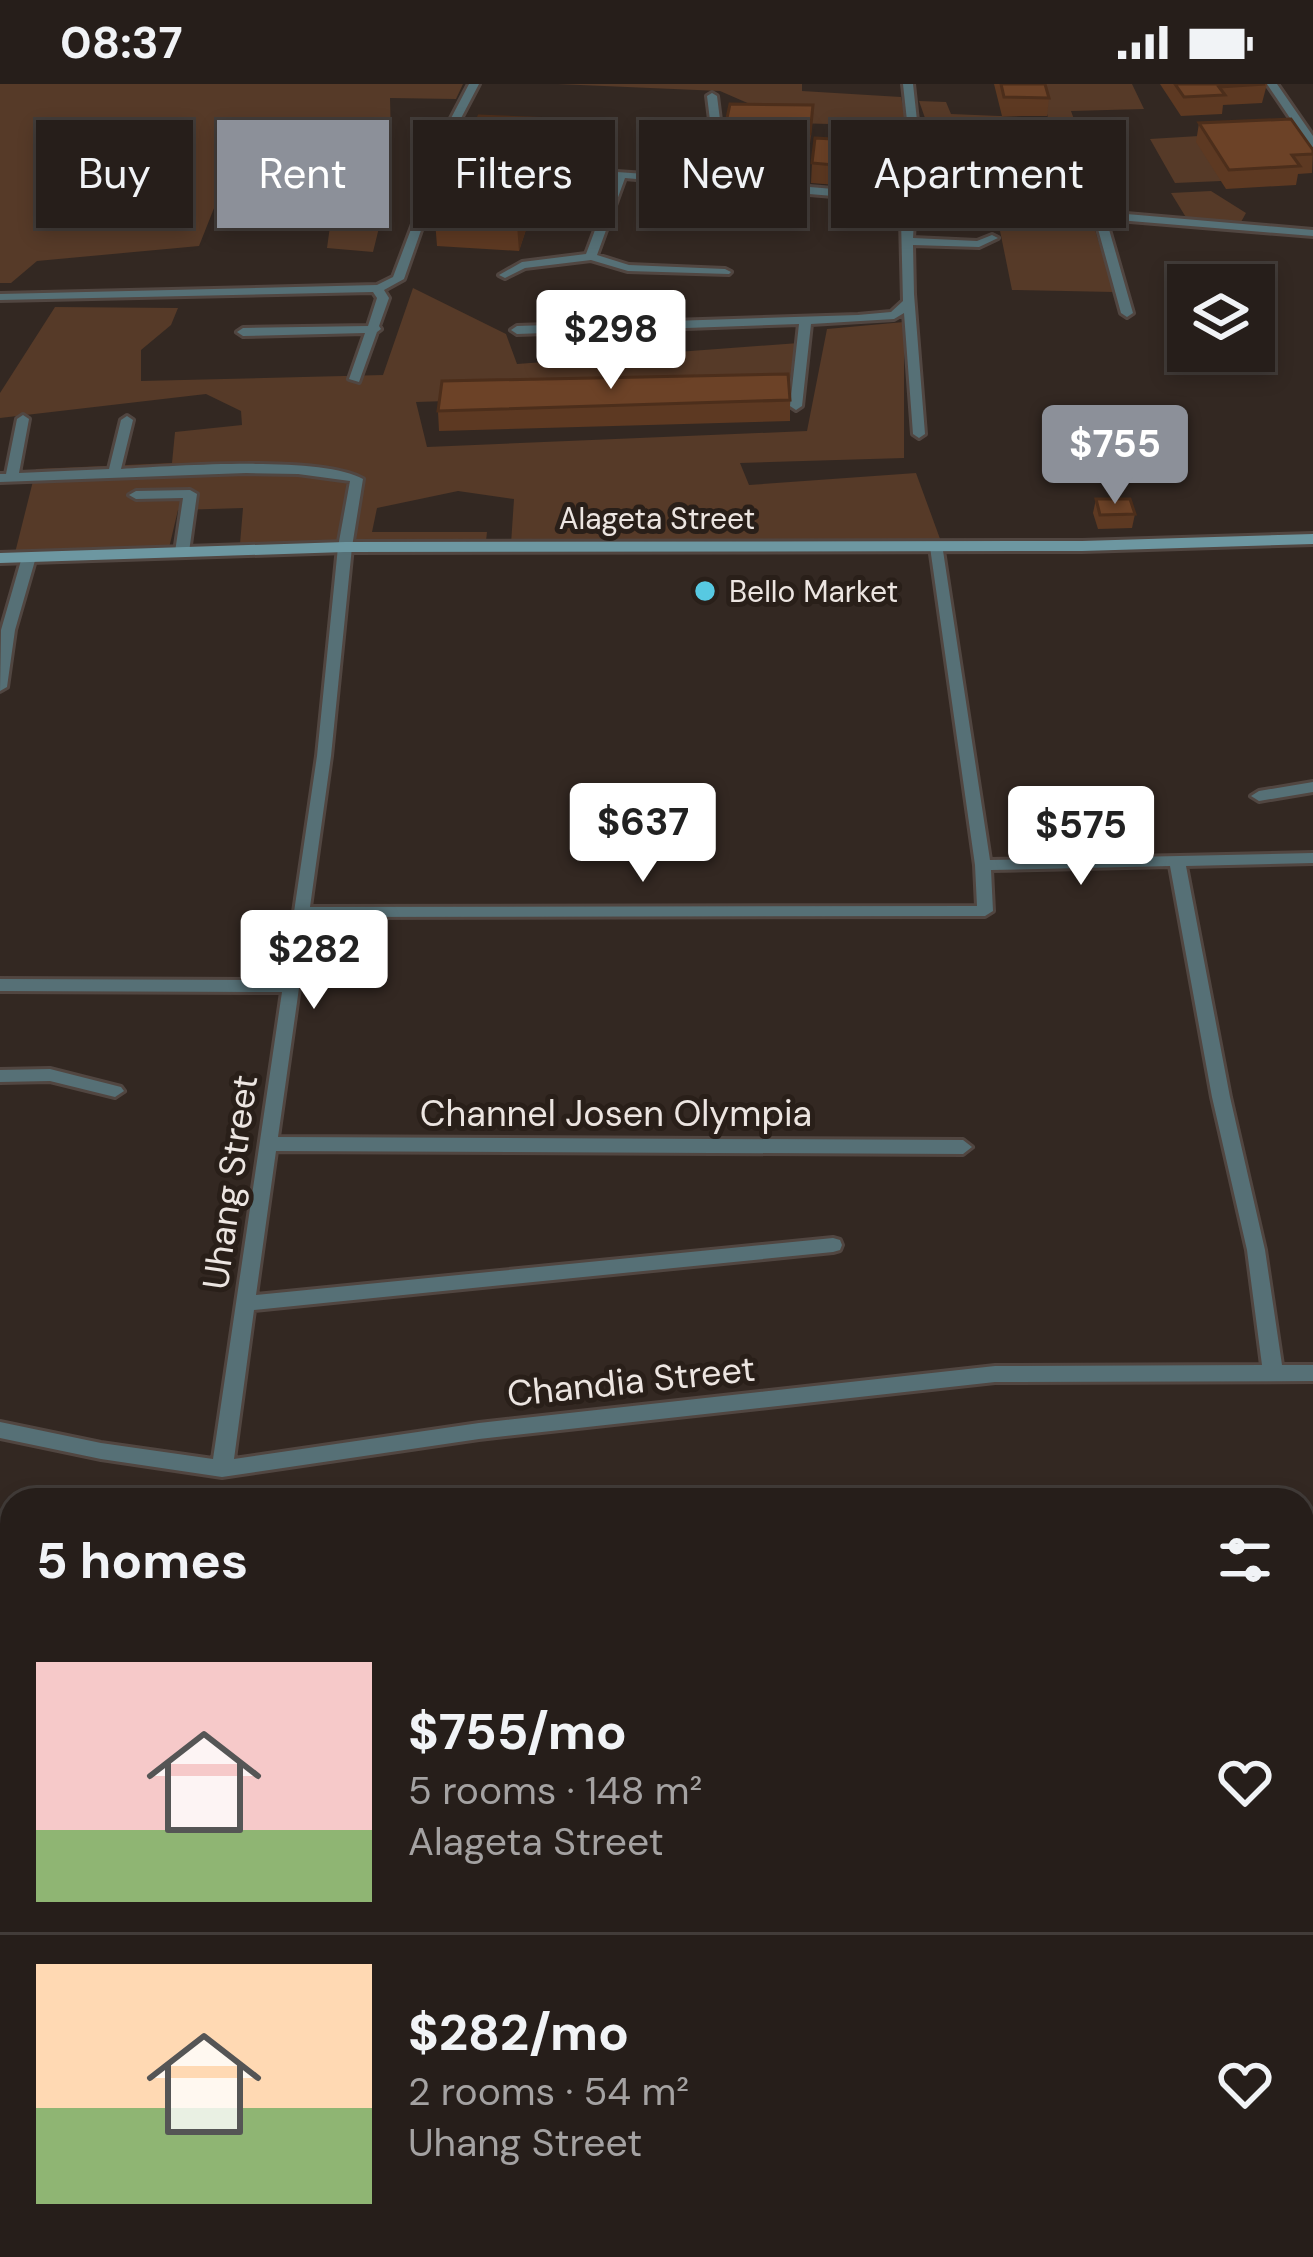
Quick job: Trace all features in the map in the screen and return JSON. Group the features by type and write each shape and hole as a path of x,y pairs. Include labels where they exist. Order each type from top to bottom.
{"main road":[{"name":"Alageta Street","path":"0,558 345,547 938,547 1313,539"}],"street":[{"path":"0,297 380,288 398,279 421,216 424,181 474,84"},
{"path":"908,84 912,120"},
{"path":"1272,84 1313,144"},
{"path":"712,95 715,120"},
{"path":"615,174 639,175"},
{"path":"591,257 621,174"},
{"path":"1126,219 1313,232"},
{"path":"909,228 919,434"},
{"path":"1103,228 1127,313"},
{"path":"907,241 979,244 992,238"},
{"path":"505,275 521,265 591,257 628,268 725,272"},
{"path":"355,379 374,329 383,294 380,288"},
{"path":"517,330 887,317 910,302"},
{"path":"796,406 805,321"},
{"path":"243,332 374,329"},
{"path":"23,419 6,478 114,473 127,420"},
{"name":"Uhang Street","path":"114,473 353,475 357,482 345,547 324,756 222,1469"},
{"path":"136,495 190,494 182,551"},
{"path":"302,912 985,911 983,865 938,547"},
{"path":"0,687 8,630 29,557"},
{"path":"1258,796 1313,787"},
{"path":"983,865 1313,858"},
{"path":"1178,860 1221,1096 1256,1250 1273,1371"},
{"path":"0,986 291,986"},
{"path":"0,1076 50,1075 116,1091"},
{"name":"Channel Josen Olympia","path":"268,1144 963,1147"},
{"path":"246,1303 833,1245"},
{"name":"Chandia Street","path":"0,1430 222,1469 479,1431 995,1374 1313,1373"}],"shaded area":[{"path":"0,84 463,84 456,99 390,98 389,187 389,120 217,120 217,201 199,246 37,261 11,283 0,283"},
{"path":"557,84 802,84 802,91 901,97 906,120 831,120 831,124 757,120 759,108 720,91"},
{"path":"1040,84 1132,84 1144,109 1071,111 1074,120 979,120 925,118 919,101 946,102 951,114 1048,118"},
{"path":"1294,130 1221,181 1175,183 1150,139"},
{"path":"1211,191 1246,213 1241,222 1187,219 1171,193"},
{"path":"330,228 379,228 373,252 327,248"},
{"path":"999,228 1094,228 1114,292 1012,290"},
{"path":"413,288 506,334 517,364 799,343 787,390 416,402 427,447 807,431 827,329 904,322 904,458 740,463 749,485 916,473 943,547 511,544 514,499 458,491 377,508 372,532 487,532 486,541 240,544 243,508 178,510 169,548 15,553 36,469 172,463 175,432 242,425 241,411 206,394 0,418 0,393 55,307 178,308 171,325 141,350 141,381 383,375"}],"building":[{"path":"1001,84 1045,84 1049,98 1004,97"},
{"path":"1175,84 1265,84 1219,87 1225,95 1184,97"},
{"path":"730,104 813,105 810,134 807,120 727,120"},
{"path":"479,116 553,119 553,120 477,120"},
{"path":"1291,119 1313,150 1313,154 1292,155 1300,166 1229,170 1199,123"},
{"path":"815,138 831,139 831,165 812,163"},
{"path":"788,374 790,400 438,411 442,381"},
{"path":"1096,499 1130,499 1135,514 1100,515"}],"place":[{"name":"Bello Market","path":"705,591"}]}
